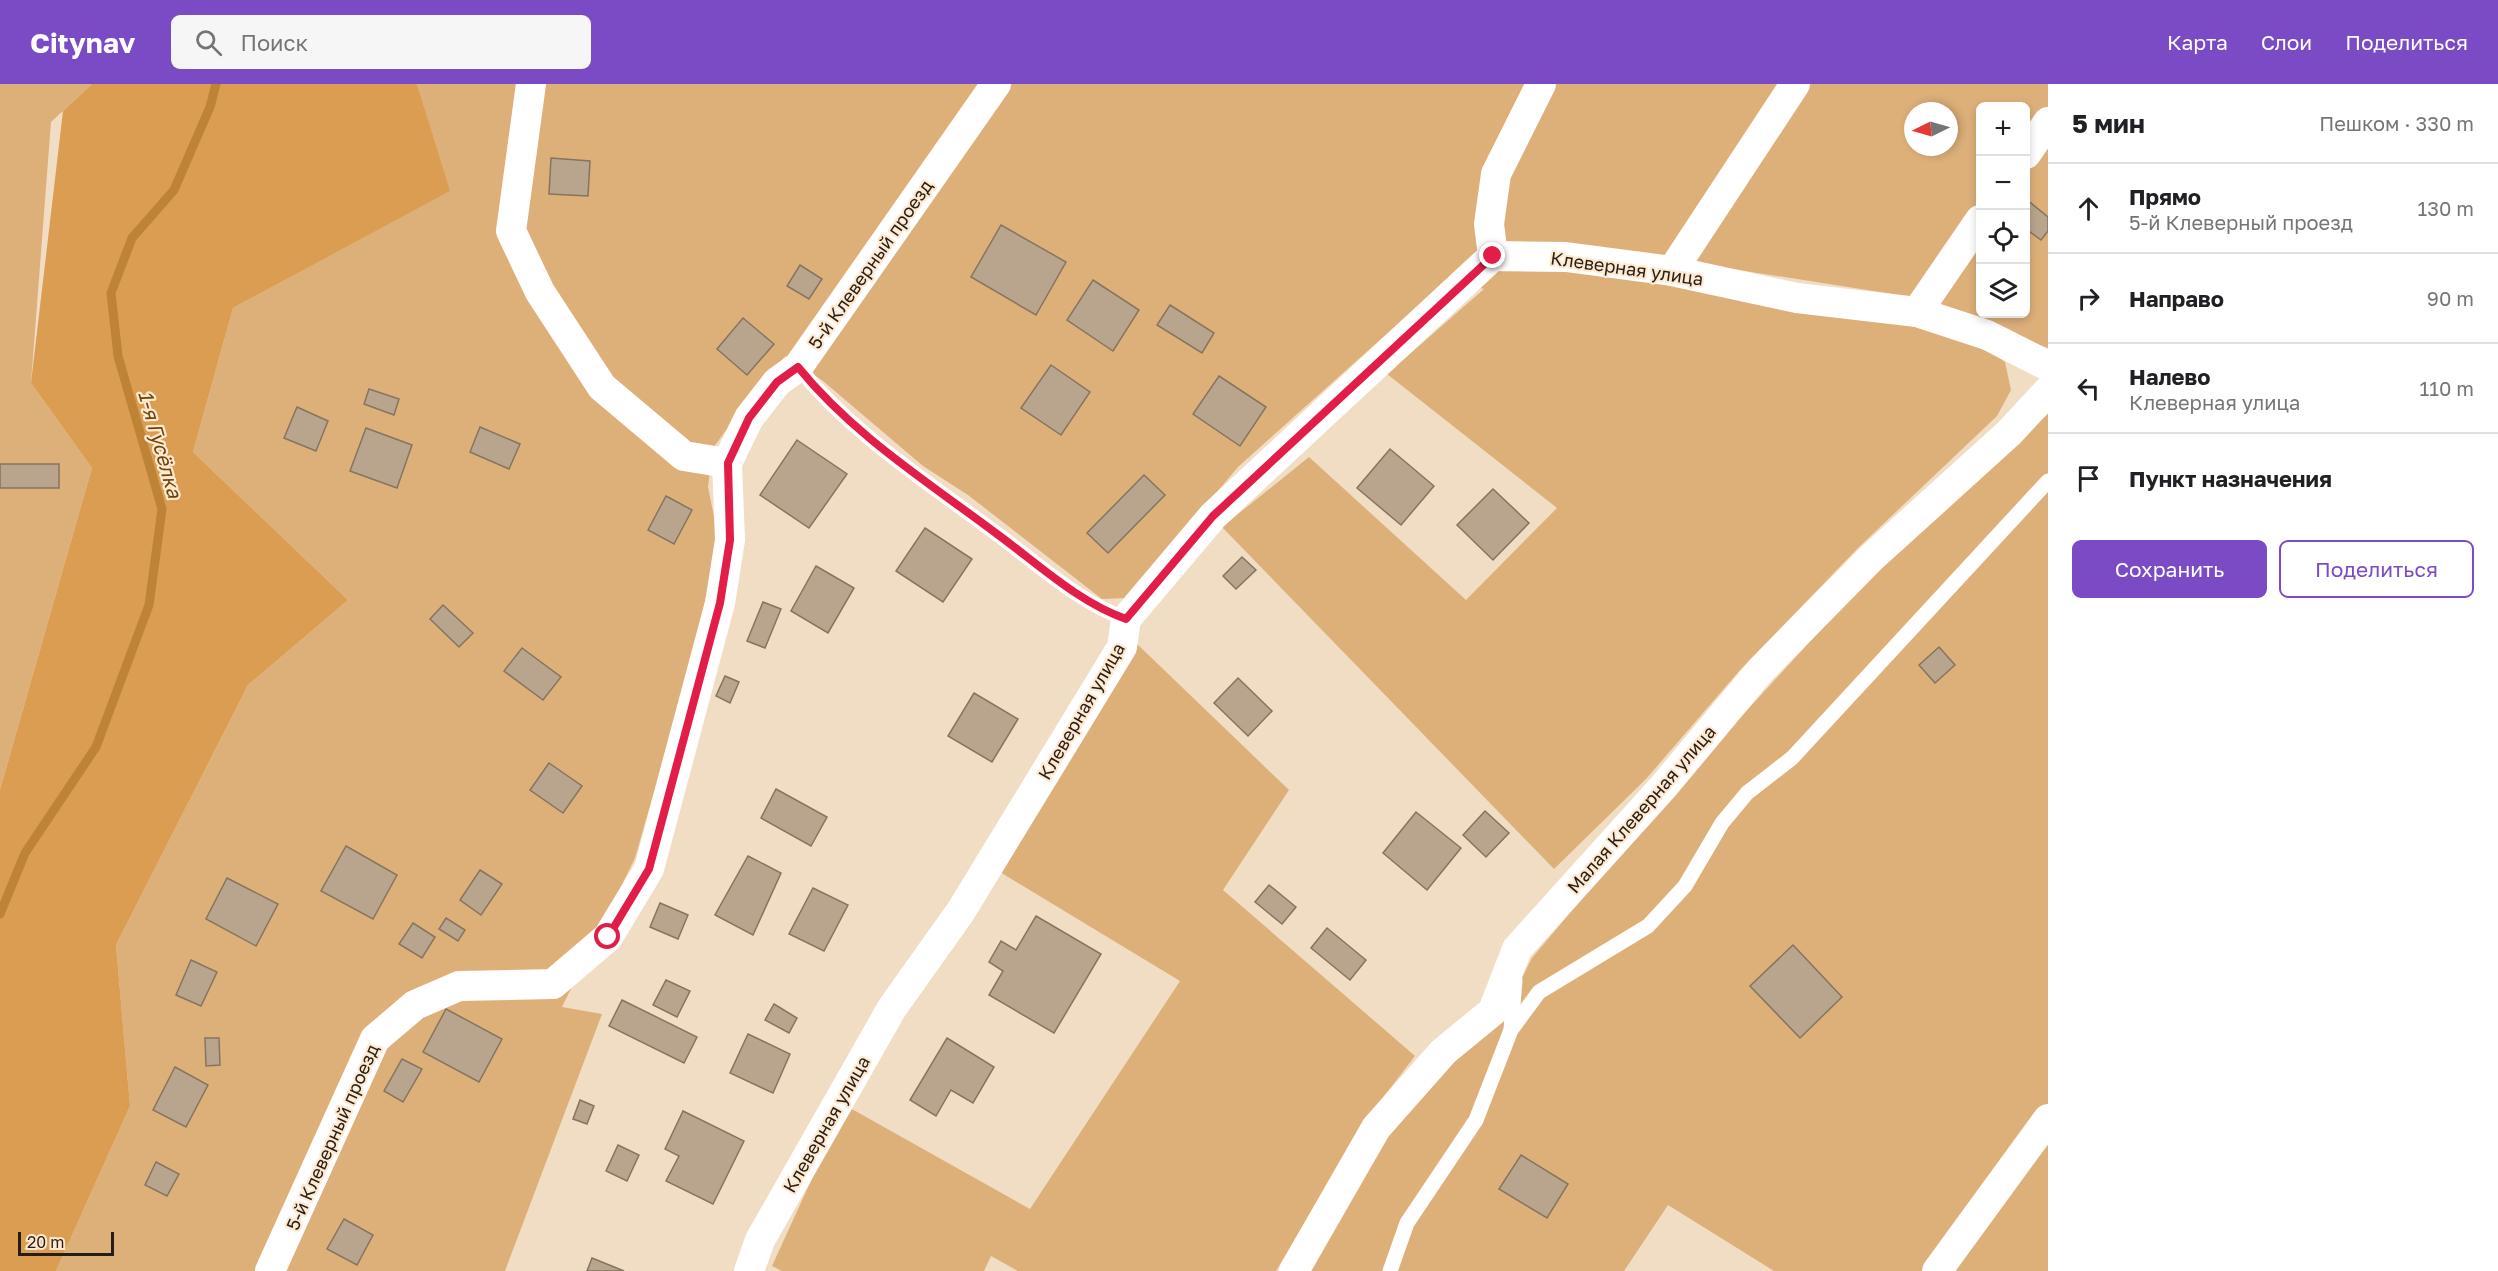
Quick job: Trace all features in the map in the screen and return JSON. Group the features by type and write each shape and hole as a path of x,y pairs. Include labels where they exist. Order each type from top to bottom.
{"street":[{"path":"531,84 511,231 540,292 602,387 684,456 728,463"},
{"name":"5-й Клеверный проезд","path":"270,1271 375,1039 416,1005 459,986 554,984 608,937 649,869 720,603 730,540 728,463 749,418 777,382 798,367 996,84"},
{"path":"1493,256 1489,224 1496,174 1541,84"},
{"path":"1672,271 1795,84"},
{"path":"2030,147 2048,122"},
{"path":"1917,312 1976,226"},
{"name":"Клеверная улица","path":"749,1271 766,1230 892,1008 961,911 1122,647 1126,619 1213,516 1493,256 1566,257 1672,271 1797,298 1917,312 1987,334 2048,366"},
{"name":"Малая Клеверная улица","path":"1294,1271 1376,1128 1443,1052 1493,1011 1517,949 1664,786 1760,671 1870,559 2009,433 2048,391"},
{"path":"1937,1271 2048,1119"}],"lane":[{"path":"798,367 818,392 918,478 1098,609 1126,619"},
{"path":"1390,1271 1407,1223 1476,1120 1511,1030 1539,992 1648,926 1685,886 1722,823 1747,793 1792,758 2048,481"},
{"path":"1511,1030 1517,949"}],"shaded area":[{"path":"0,84 92,84 51,122 31,383 92,468 0,790"},
{"path":"92,84 417,84 450,191 233,308 193,452 348,600 248,685 116,945 130,1106 56,1271 0,1271 0,790 92,468 31,383 63,111"},
{"path":"417,84 2048,84 2048,348 1912,297 1688,262 1982,346 2005,362 2011,390 1997,416 1860,546 1740,670 1646,779 1554,869 1222,527 1309,457 1466,600 1557,508 1387,374 1484,289 1448,279 1238,467 1127,598 1102,599 968,495 923,466 823,381 786,356 768,373 713,448 708,487 718,536 697,642 635,858 562,1007 602,1014 505,1271 56,1271 130,1106 116,945 248,685 348,600 193,452 233,308 449,191"},
{"path":"2048,414 2048,1271 1774,1271 1668,1205 1624,1271 1308,1271 1390,1134 1459,1057 1499,1022 1532,958 1672,792 1882,563"},
{"path":"1135,642 1289,790 1223,890 1415,1056 1364,1122 1276,1271 1018,1271 991,1256 984,1271 782,1271 772,1266 815,1172 850,1108 1030,1209 1180,981 1000,872"}],"building":[{"path":"551,158 590,161 588,196 549,194"},
{"path":"2030,202 2048,217 2048,231 2041,240 2030,232"},
{"path":"1001,225 1066,262 1036,315 971,277"},
{"path":"800,265 822,279 809,299 787,286"},
{"path":"1093,280 1139,310 1113,351 1067,320"},
{"path":"1170,305 1214,333 1202,353 1157,325"},
{"path":"743,318 774,344 747,375 717,349"},
{"path":"1051,365 1090,392 1061,435 1021,408"},
{"path":"1219,376 1266,407 1240,446 1193,414"},
{"path":"369,389 399,399 394,415 364,404"},
{"path":"297,407 328,421 316,451 284,438"},
{"path":"480,427 520,444 509,469 470,452"},
{"path":"366,428 412,445 397,488 350,471"},
{"path":"797,440 847,474 809,528 760,495"},
{"path":"1390,449 1434,486 1401,525 1357,488"},
{"path":"0,464 59,464 59,488 0,488"},
{"path":"1144,475 1165,495 1108,553 1087,533"},
{"path":"1493,489 1529,523 1493,560 1457,525"},
{"path":"666,496 692,510 674,544 648,530"},
{"path":"925,528 972,559 943,602 896,571"},
{"path":"1242,557 1256,570 1236,589 1223,576"},
{"path":"816,566 854,588 828,633 791,611"},
{"path":"763,602 781,609 765,648 747,641"},
{"path":"443,605 473,633 459,647 430,619"},
{"path":"1939,647 1955,665 1935,683 1919,665"},
{"path":"522,648 561,677 543,700 504,671"},
{"path":"725,676 739,682 730,703 716,696"},
{"path":"1238,678 1272,711 1248,736 1214,703"},
{"path":"974,693 1018,719 992,762 948,736"},
{"path":"549,763 582,786 563,813 530,790"},
{"path":"776,789 827,817 811,846 761,818"},
{"path":"1485,811 1509,833 1486,857 1463,835"},
{"path":"1416,812 1461,848 1427,890 1383,853"},
{"path":"346,846 397,875 373,919 321,891"},
{"path":"748,856 781,873 753,935 715,915"},
{"path":"480,870 502,884 481,915 460,900"},
{"path":"227,878 278,904 256,946 206,919"},
{"path":"1269,885 1296,907 1282,924 1255,902"},
{"path":"813,888 848,905 824,951 789,934"},
{"path":"660,903 688,915 678,939 650,927"},
{"path":"1036,916 1101,954 1054,1033 989,995 1003,971 989,962 1001,941 1016,950"},
{"path":"446,918 465,930 458,941 439,929"},
{"path":"413,923 435,937 422,958 399,944"},
{"path":"1327,928 1366,960 1350,980 1311,948"},
{"path":"1793,945 1842,997 1800,1038 1750,986"},
{"path":"191,960 217,972 201,1006 176,995"},
{"path":"666,980 690,991 677,1017 653,1005"},
{"path":"622,1000 697,1037 684,1063 609,1026"},
{"path":"774,1004 797,1018 789,1033 765,1020"},
{"path":"446,1009 502,1039 479,1082 423,1052"},
{"path":"748,1034 790,1054 773,1093 730,1073"},
{"path":"205,1038 219,1038 220,1065 206,1066"},
{"path":"947,1038 994,1067 973,1103 951,1090 936,1116 910,1100"},
{"path":"402,1059 422,1069 403,1102 384,1091"},
{"path":"175,1067 208,1085 186,1127 153,1110"},
{"path":"580,1100 594,1106 587,1124 573,1119"},
{"path":"683,1111 744,1141 713,1204 666,1181 679,1156 665,1149"},
{"path":"618,1145 639,1155 627,1181 606,1171"},
{"path":"1521,1155 1568,1184 1547,1218 1499,1189"},
{"path":"156,1162 179,1174 167,1196 145,1185"},
{"path":"344,1219 373,1235 357,1265 327,1249"},
{"path":"592,1258 624,1271 587,1271"}],"waterway":[{"name":"1-я Гусёлка","path":"0,914 25,853 96,747 149,605 162,509 118,356 111,293 132,238 174,190 210,107 216,84"}],"route":[{"path":"608,937 649,869 720,603 730,540 728,463 749,418 777,382 798,367 818,392 918,478 1098,609 1126,619 1213,516 1493,256"}]}
